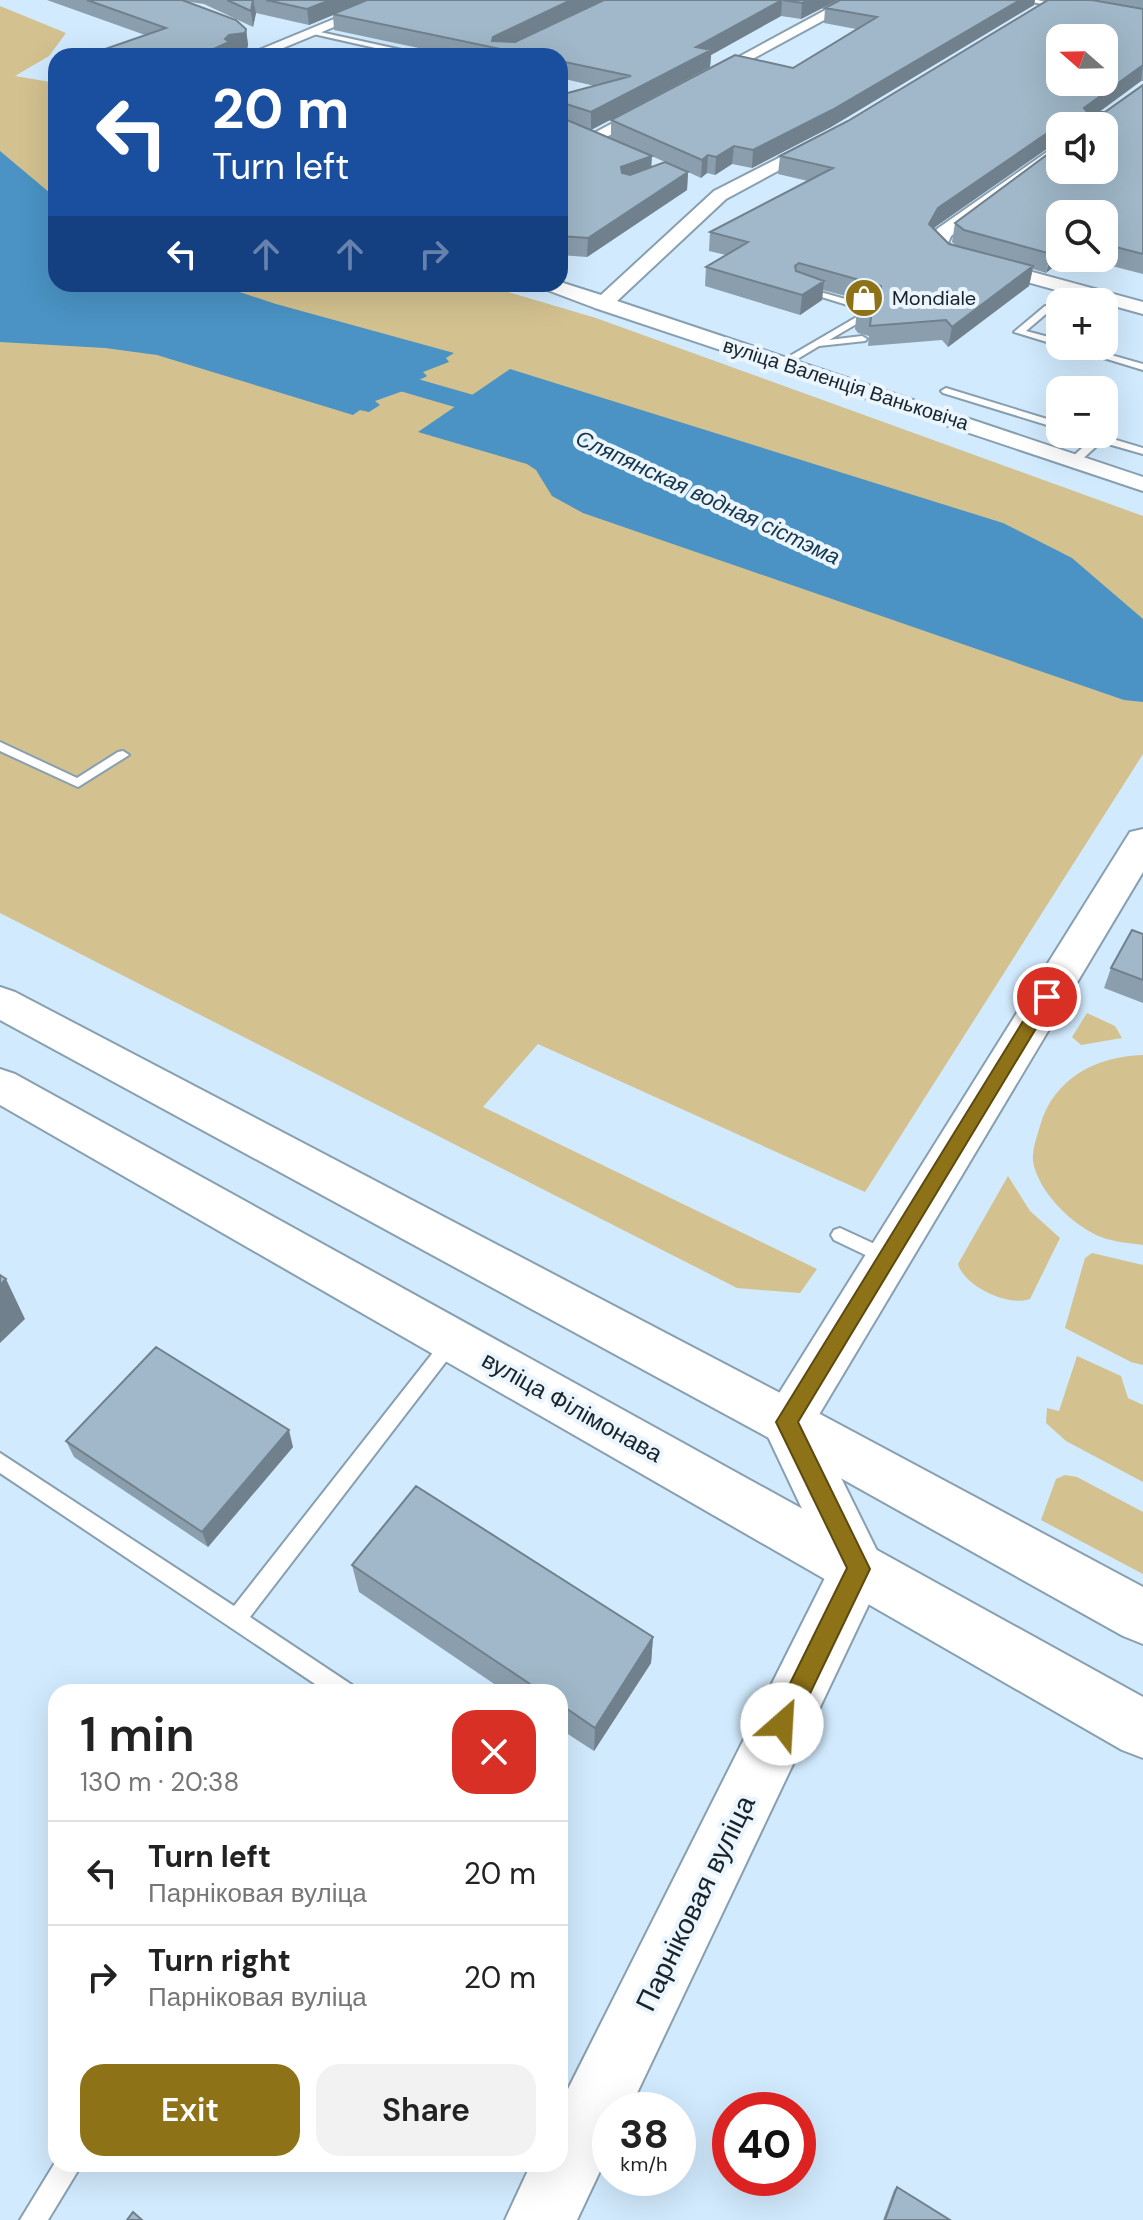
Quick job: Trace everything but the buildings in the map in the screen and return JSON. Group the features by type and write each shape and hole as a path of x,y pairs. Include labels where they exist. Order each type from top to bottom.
{"main road":[{"path":"787,1422 1143,841"},
{"path":"0,1002 787,1422 1143,1617"},
{"name":"вуліца Філімонава","path":"0,1085 1143,1729"},
{"path":"787,1422 858,1569"},
{"name":"Парніковая вуліца","path":"568,2163 858,1569"},
{"name":"Парніковая вуліца","path":"540,2220 563,2172"}],"street":[{"path":"266,48 392,0"},
{"path":"688,88 854,0"},
{"path":"1024,21 1058,4"},
{"path":"617,151 585,137 660,103"},
{"path":"602,304 714,192 838,133"},
{"path":"1046,158 943,233 938,244 953,256 1138,301"},
{"name":"вуліца Валенція Ваньковіча","path":"568,291 1143,484"}],"lane":[{"path":"1025,0 1058,4"},
{"path":"311,32 384,48"},
{"path":"786,362 874,310 799,287"},
{"path":"1046,310 1019,332 1046,339"},
{"path":"813,346 862,339"},
{"path":"1118,360 1143,367"},
{"path":"946,391 1046,422"},
{"path":"1118,443 1143,451"},
{"path":"1074,461 1089,448"},
{"path":"0,746 78,783 123,755"},
{"path":"840,1235 886,1257"},
{"path":"236,1619 453,1340"},
{"path":"0,1462 333,1684"},
{"path":"33,2220 64,2172"}],"shaded area":[{"path":"0,6 66,33 55,48 48,48 48,57 15,76 48,82 48,292 508,292 596,318 1143,516 1143,754 865,1192 538,1044 483,1107 817,1269 800,1293 737,1288 0,913"},
{"path":"1087,1013 1115,1026 1122,1038 1081,1045 1072,1037"},
{"path":"1143,1055 1143,1245 1101,1237 1079,1225 1049,1196 1036,1173 1033,1157 1046,1109 1066,1083 1079,1073 1109,1060"},
{"path":"1008,1176 1030,1211 1060,1238 1030,1299 1021,1301 988,1293 969,1280 958,1264"},
{"path":"1092,1253 1143,1265 1143,1365 1131,1362 1065,1328 1085,1258"},
{"path":"1077,1356 1121,1376 1128,1398 1143,1405 1143,1482 1066,1441 1046,1423 1047,1408 1059,1411"},
{"path":"1065,1475 1077,1477 1143,1512 1143,1574 1041,1520 1056,1479"}],"water":[{"path":"0,151 48,191 48,292 239,292 454,353 446,358 449,362 423,372 427,376 399,387 403,391 375,401 380,405 369,412 360,410 353,415 157,355 105,348 0,342"},
{"path":"510,369 1003,523 1072,558 1143,619 1143,702 1124,700 583,513 552,496 536,470 527,464 418,432"}],"waterway":[{"name":"Сляпянская водная сістэма","path":"345,366 523,418"}],"place":[{"name":"Mondiale","path":"864,298"}],"route":[{"path":"782,1724 858,1569 787,1422 1047,997"}]}
